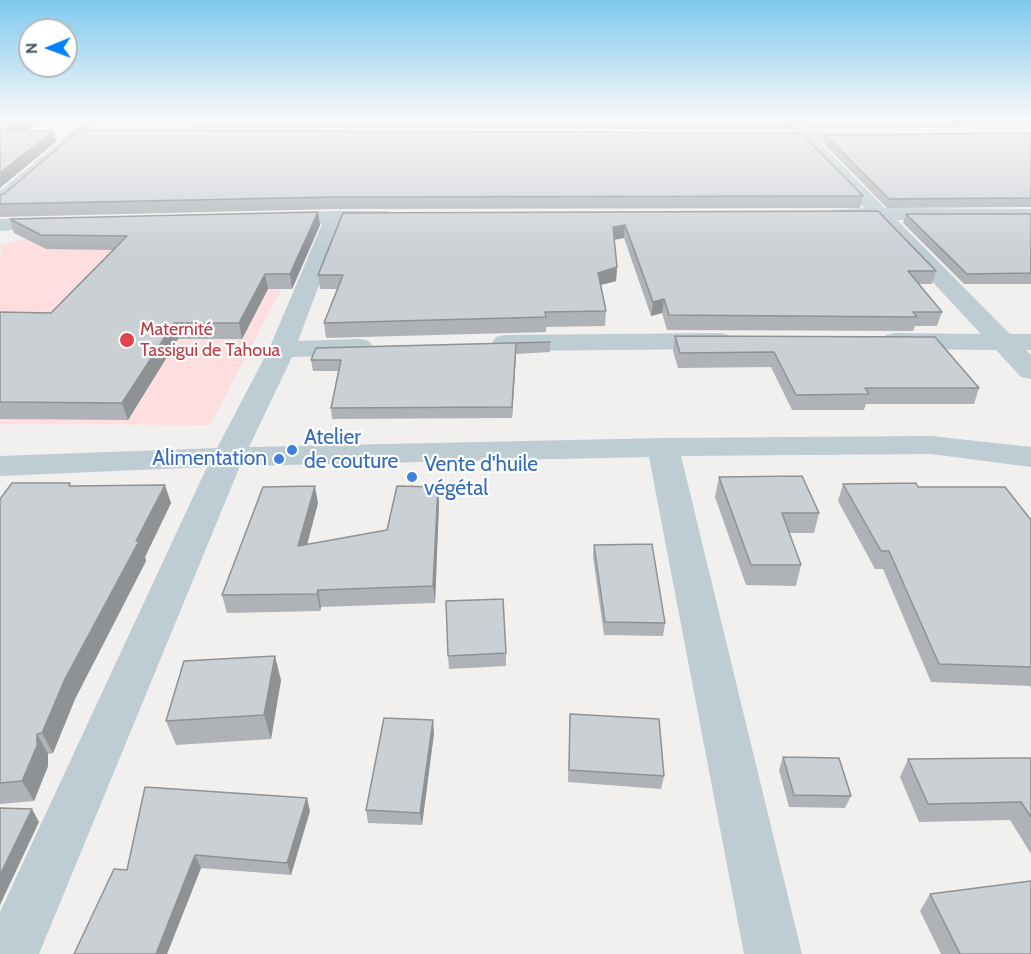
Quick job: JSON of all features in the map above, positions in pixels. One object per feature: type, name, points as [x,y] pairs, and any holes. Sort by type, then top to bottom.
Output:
[{"type":"street","points":[[0,201],[44,164]]},
{"type":"street","points":[[832,164],[1031,370]]},
{"type":"street","points":[[821,214],[1031,215]]},
{"type":"street","points":[[10,954],[228,457],[282,349],[335,217]]},
{"type":"street","points":[[252,219],[406,217]]},
{"type":"street","points":[[0,225],[72,223]]},
{"type":"street","points":[[485,344],[617,340],[746,341]]},
{"type":"street","points":[[874,341],[1031,342]]},
{"type":"street","points":[[282,349],[390,346]]},
{"type":"street","points":[[0,466],[228,457],[663,447],[931,445],[1031,457]]},
{"type":"street","points":[[663,447],[773,954]]},
{"type":"shaded area","name":"Maternité Tassigui de Tahoua","points":[[311,233],[210,425],[0,424],[0,257],[2,255],[0,245],[39,235]]},
{"type":"building","points":[[0,164],[12,164],[0,173]]},
{"type":"building","points":[[40,164],[831,164],[863,196],[333,197],[0,204],[0,195]]},
{"type":"building","points":[[854,164],[1031,164],[1031,198],[889,199]]},
{"type":"building","points":[[878,211],[936,271],[908,271],[942,312],[913,312],[917,317],[669,315],[664,299],[653,302],[625,225],[613,227],[617,267],[598,273],[606,311],[545,312],[546,317],[324,323],[343,275],[318,275],[343,213]]},
{"type":"building","points":[[318,212],[290,274],[265,274],[239,323],[174,323],[122,403],[0,402],[0,312],[51,313],[127,236],[41,235],[10,219]]},
{"type":"building","points":[[906,214],[1031,214],[1031,273],[967,274]]},
{"type":"building","points":[[675,336],[935,337],[979,388],[865,388],[869,394],[796,395],[774,352],[680,353]]},
{"type":"building","points":[[550,342],[516,343],[512,407],[331,408],[341,360],[311,360],[316,348]]},
{"type":"building","points":[[802,476],[819,513],[782,513],[801,565],[751,565],[719,477]]},
{"type":"building","points":[[12,483],[70,483],[69,486],[165,485],[136,541],[139,541],[65,679],[42,733],[37,734],[37,746],[22,781],[0,783],[0,499]]},
{"type":"building","points":[[916,483],[918,487],[1005,487],[1031,520],[1031,667],[939,664],[889,551],[881,551],[843,484]]},
{"type":"building","points":[[315,486],[298,546],[387,530],[397,486],[438,487],[433,586],[318,590],[317,594],[222,595],[263,487]]},
{"type":"building","points":[[652,544],[665,623],[605,622],[594,545]]},
{"type":"building","points":[[503,599],[506,653],[448,656],[446,601]]},
{"type":"building","points":[[275,656],[264,715],[166,721],[184,661]]},
{"type":"building","points":[[570,714],[659,719],[664,776],[569,770]]},
{"type":"building","points":[[384,718],[433,720],[420,813],[366,810]]},
{"type":"building","points":[[783,757],[839,758],[851,796],[794,795]]},
{"type":"building","points":[[1031,758],[1031,817],[1021,802],[928,804],[908,759]]},
{"type":"building","points":[[145,787],[307,798],[287,863],[195,855],[156,954],[74,954],[114,869],[127,870]]},
{"type":"building","points":[[0,808],[32,809],[0,875]]},
{"type":"building","points":[[1031,881],[1031,954],[960,954],[930,894]]},
{"type":"place","name":"Maternité Tassigui de Tahoua","points":[[127,340]]},
{"type":"place","name":"Atelier de couture","points":[[292,450]]},
{"type":"place","name":"Alimentation","points":[[279,459]]},
{"type":"place","name":"Vente d'huile végétal","points":[[412,477]]}]
